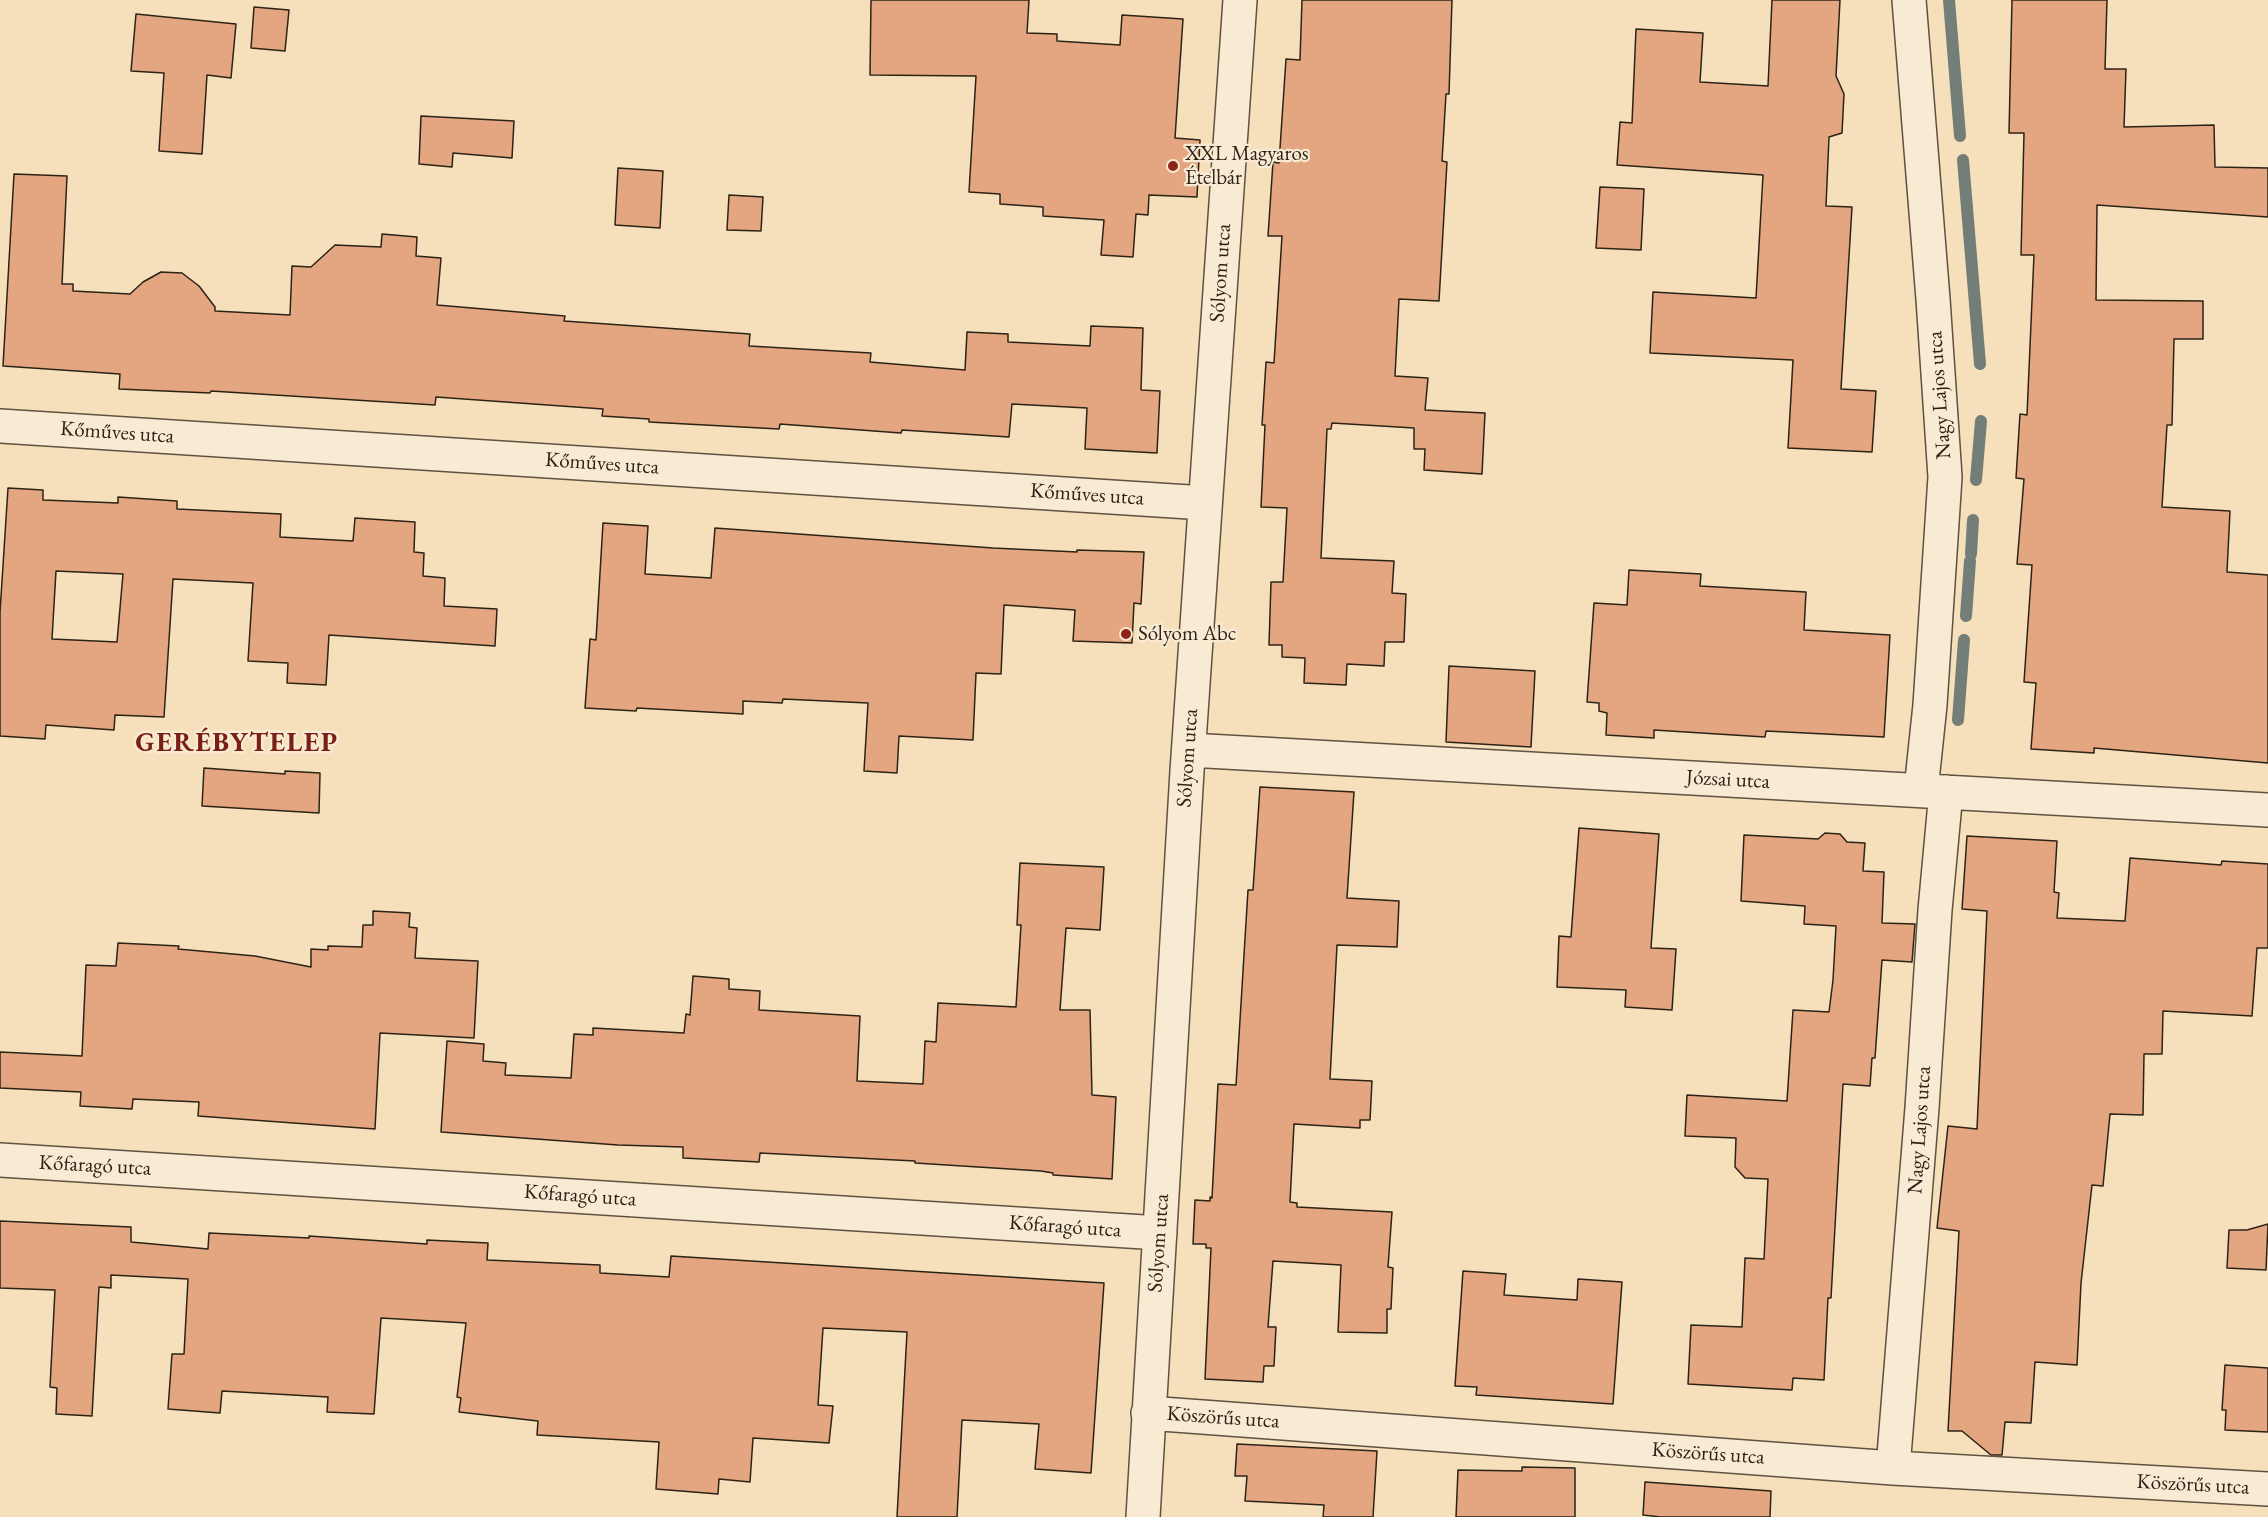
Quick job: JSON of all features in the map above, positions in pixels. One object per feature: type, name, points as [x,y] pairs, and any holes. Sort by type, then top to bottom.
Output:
[{"type":"street","name":"Sólyom utca","points":[[1143,1517],[1189,750],[1240,0]]},
{"type":"street","name":"Nagy Lajos utca","points":[[1893,1468],[1922,1108],[1935,910],[1930,705],[1945,477],[1909,0]]},
{"type":"street","name":"Kőműves utca","points":[[0,426],[1205,503]]},
{"type":"street","name":"Józsai utca","points":[[1189,750],[2268,810]]},
{"type":"street","name":"Kőfaragó utca","points":[[0,1160],[1160,1233]]},
{"type":"street","name":"Köszörűs utca","points":[[1148,1413],[1893,1468],[2268,1489]]},
{"type":"building","points":[[871,0],[1029,0],[1027,33],[1057,34],[1057,41],[1120,45],[1122,15],[1183,19],[1175,138],[1200,140],[1197,197],[1149,195],[1148,215],[1136,214],[1133,257],[1101,255],[1104,220],[1043,216],[1043,207],[1000,204],[1000,194],[969,192],[976,76],[870,75]]},
{"type":"building","points":[[1302,0],[1452,0],[1449,94],[1446,94],[1442,161],[1447,162],[1439,301],[1399,299],[1395,376],[1428,378],[1425,410],[1485,413],[1482,474],[1424,470],[1425,449],[1414,449],[1414,428],[1332,423],[1331,429],[1327,429],[1321,558],[1394,561],[1392,593],[1406,594],[1404,642],[1385,642],[1384,666],[1347,664],[1346,685],[1304,683],[1305,658],[1282,657],[1282,645],[1269,645],[1271,582],[1283,582],[1287,508],[1261,507],[1265,425],[1262,425],[1266,362],[1274,363],[1282,236],[1268,236],[1273,162],[1279,163],[1286,59],[1300,60]]},
{"type":"building","points":[[1772,0],[1840,0],[1836,76],[1844,94],[1842,133],[1829,137],[1826,206],[1852,207],[1841,389],[1876,391],[1872,452],[1788,448],[1793,360],[1650,353],[1653,292],[1756,298],[1763,175],[1617,165],[1620,122],[1632,123],[1636,29],[1703,33],[1700,82],[1768,86]]},
{"type":"building","points":[[2012,0],[2107,0],[2105,69],[2126,69],[2124,127],[2214,125],[2215,167],[2268,168],[2268,217],[2097,205],[2096,300],[2203,301],[2203,339],[2174,339],[2172,425],[2167,425],[2162,507],[2230,511],[2227,572],[2268,575],[2268,763],[2094,748],[2094,753],[2031,749],[2036,683],[2024,682],[2032,565],[2017,564],[2024,479],[2016,478],[2020,414],[2027,415],[2034,255],[2021,255],[2024,133],[2009,133]]},
{"type":"building","points":[[254,7],[289,10],[285,51],[251,48]]},
{"type":"building","points":[[136,14],[236,24],[231,78],[207,75],[202,154],[159,151],[164,73],[131,71]]},
{"type":"building","points":[[421,116],[514,121],[512,158],[453,153],[452,167],[419,164]]},
{"type":"building","points":[[618,168],[663,171],[660,228],[615,225]]},
{"type":"building","points":[[14,174],[67,176],[62,284],[73,284],[73,291],[130,294],[143,282],[161,272],[182,273],[199,286],[215,307],[215,311],[290,315],[292,266],[311,267],[335,245],[381,247],[382,234],[417,237],[416,256],[441,258],[437,305],[565,316],[564,321],[750,334],[749,346],[871,353],[870,362],[965,370],[967,332],[1008,334],[1008,342],[1090,346],[1091,326],[1143,328],[1141,390],[1160,391],[1157,453],[1085,449],[1087,408],[1012,404],[1009,437],[902,430],[901,433],[780,424],[779,429],[649,422],[649,419],[602,416],[603,409],[436,397],[435,405],[211,391],[210,393],[119,389],[120,374],[3,366]]},
{"type":"building","points":[[1600,187],[1644,189],[1641,250],[1596,248]]},
{"type":"building","points":[[729,195],[763,197],[761,231],[727,230]]},
{"type":"building","points":[[8,488],[43,490],[43,500],[118,503],[118,497],[177,501],[177,509],[281,514],[280,537],[353,541],[355,518],[415,522],[414,552],[424,553],[423,576],[445,578],[444,606],[497,609],[495,646],[329,635],[326,685],[287,683],[288,663],[248,661],[253,583],[173,579],[164,717],[115,715],[114,730],[46,725],[45,739],[0,736],[0,612]],"holes":[[[56,571],[123,574],[117,642],[52,639]]]},
{"type":"building","points":[[603,523],[648,526],[645,574],[711,578],[715,528],[993,548],[1144,552],[1141,604],[1134,603],[1132,643],[1073,641],[1075,610],[1004,605],[1001,674],[976,673],[973,740],[899,736],[897,773],[864,771],[868,703],[783,699],[782,703],[743,701],[743,714],[637,708],[636,711],[585,708],[590,639],[596,640]]},
{"type":"building","points":[[1629,570],[1701,574],[1700,586],[1806,592],[1804,630],[1890,635],[1884,737],[1766,731],[1765,737],[1654,730],[1654,738],[1606,735],[1607,713],[1599,711],[1599,703],[1587,702],[1594,603],[1627,605]]},
{"type":"building","points":[[1449,666],[1535,671],[1531,747],[1446,742]]},
{"type":"building","points":[[204,768],[285,774],[285,771],[320,773],[319,813],[202,806]]},
{"type":"building","points":[[1260,787],[1354,792],[1347,898],[1399,901],[1397,947],[1337,945],[1330,1079],[1372,1081],[1370,1120],[1360,1120],[1360,1128],[1294,1124],[1290,1202],[1297,1203],[1297,1207],[1392,1212],[1388,1267],[1393,1268],[1391,1309],[1387,1309],[1387,1333],[1338,1332],[1341,1265],[1273,1261],[1268,1327],[1276,1327],[1274,1366],[1264,1366],[1263,1382],[1205,1379],[1211,1248],[1206,1248],[1206,1244],[1193,1244],[1195,1200],[1210,1201],[1210,1197],[1212,1198],[1218,1084],[1236,1085],[1248,890],[1253,890]]},
{"type":"building","points":[[1579,828],[1659,834],[1651,948],[1676,949],[1672,1010],[1625,1007],[1626,990],[1557,987],[1559,936],[1571,937]]},
{"type":"building","points":[[1825,833],[1840,834],[1847,842],[1865,843],[1863,871],[1884,872],[1882,923],[1915,924],[1912,962],[1882,960],[1875,1058],[1872,1058],[1870,1086],[1843,1084],[1824,1380],[1793,1378],[1792,1390],[1688,1384],[1691,1325],[1742,1327],[1745,1258],[1764,1259],[1768,1179],[1745,1178],[1735,1167],[1736,1138],[1685,1136],[1687,1095],[1787,1101],[1793,1010],[1829,1012],[1833,980],[1836,926],[1804,924],[1805,906],[1741,901],[1744,835],[1818,839]]},
{"type":"building","points":[[1967,836],[2057,841],[2054,892],[2059,893],[2057,918],[2125,921],[2130,858],[2221,865],[2222,861],[2268,864],[2268,948],[2257,948],[2252,1016],[2163,1011],[2162,1054],[2144,1054],[2143,1115],[2110,1114],[2103,1186],[2092,1185],[2081,1283],[2077,1365],[2035,1362],[2031,1423],[2005,1422],[2002,1455],[1991,1455],[1962,1431],[1948,1431],[1959,1231],[1937,1228],[1948,1126],[1977,1129],[1987,911],[1962,909]]},
{"type":"building","points":[[1020,863],[1104,867],[1100,930],[1066,928],[1060,1010],[1090,1010],[1092,1095],[1116,1097],[1112,1179],[1053,1175],[1053,1173],[1041,1171],[915,1163],[915,1161],[760,1153],[759,1162],[683,1158],[683,1147],[618,1145],[441,1132],[447,1041],[484,1044],[483,1061],[506,1063],[505,1075],[571,1078],[574,1034],[593,1035],[593,1028],[684,1033],[686,1014],[690,1015],[693,976],[729,979],[729,989],[760,991],[759,1010],[860,1016],[857,1081],[923,1084],[925,1041],[936,1042],[938,1003],[1016,1007],[1021,925],[1017,925]]},
{"type":"building","points":[[373,911],[410,913],[409,927],[417,928],[415,958],[478,961],[474,1038],[380,1033],[375,1129],[198,1116],[199,1102],[133,1099],[132,1109],[80,1106],[81,1092],[0,1088],[0,1052],[82,1056],[86,965],[116,966],[118,943],[179,946],[178,949],[255,956],[311,967],[311,949],[328,950],[328,946],[362,947],[363,925],[373,925]]},
{"type":"building","points":[[0,1221],[131,1227],[131,1242],[208,1249],[209,1233],[309,1238],[309,1236],[427,1244],[427,1240],[488,1243],[487,1260],[600,1265],[600,1273],[669,1277],[671,1256],[1104,1283],[1091,1473],[1035,1469],[1039,1424],[962,1420],[957,1517],[897,1517],[907,1332],[823,1328],[818,1405],[833,1406],[829,1443],[753,1438],[750,1482],[719,1479],[718,1494],[656,1489],[659,1442],[537,1435],[538,1421],[459,1412],[461,1398],[457,1397],[466,1323],[381,1318],[374,1414],[327,1412],[328,1397],[222,1391],[220,1413],[168,1409],[172,1354],[184,1354],[188,1279],[111,1275],[111,1288],[99,1287],[92,1416],[56,1414],[57,1388],[50,1387],[55,1290],[0,1288]]},
{"type":"building","points":[[2268,1224],[2266,1270],[2227,1268],[2229,1230],[2247,1230]]},
{"type":"building","points":[[1463,1271],[1506,1274],[1504,1295],[1577,1300],[1578,1279],[1622,1282],[1613,1404],[1476,1395],[1477,1387],[1455,1386]]},
{"type":"building","points":[[2225,1365],[2268,1368],[2268,1432],[2225,1430],[2226,1410],[2222,1410]]},
{"type":"building","points":[[1237,1444],[1377,1451],[1373,1517],[1323,1517],[1324,1505],[1245,1501],[1247,1476],[1235,1476]]},
{"type":"building","points":[[1522,1467],[1575,1468],[1575,1517],[1456,1517],[1458,1470],[1522,1471]]},
{"type":"building","points":[[1645,1482],[1771,1491],[1770,1517],[1643,1515]]},
{"type":"waterway","points":[[1949,0],[1960,136]]},
{"type":"waterway","points":[[1963,160],[1980,364]]},
{"type":"waterway","points":[[1976,480],[1981,421]]},
{"type":"waterway","points":[[1971,554],[1973,520]]},
{"type":"waterway","points":[[1966,616],[1970,561]]},
{"type":"waterway","points":[[1958,720],[1964,640]]},
{"type":"place","name":"XXL Magyaros Ételbár","points":[[1173,166]]},
{"type":"place","name":"Sólyom Abc","points":[[1126,634]]},
{"type":"district","name":"GERÉBYTELEP","points":[[237,744]]}]
